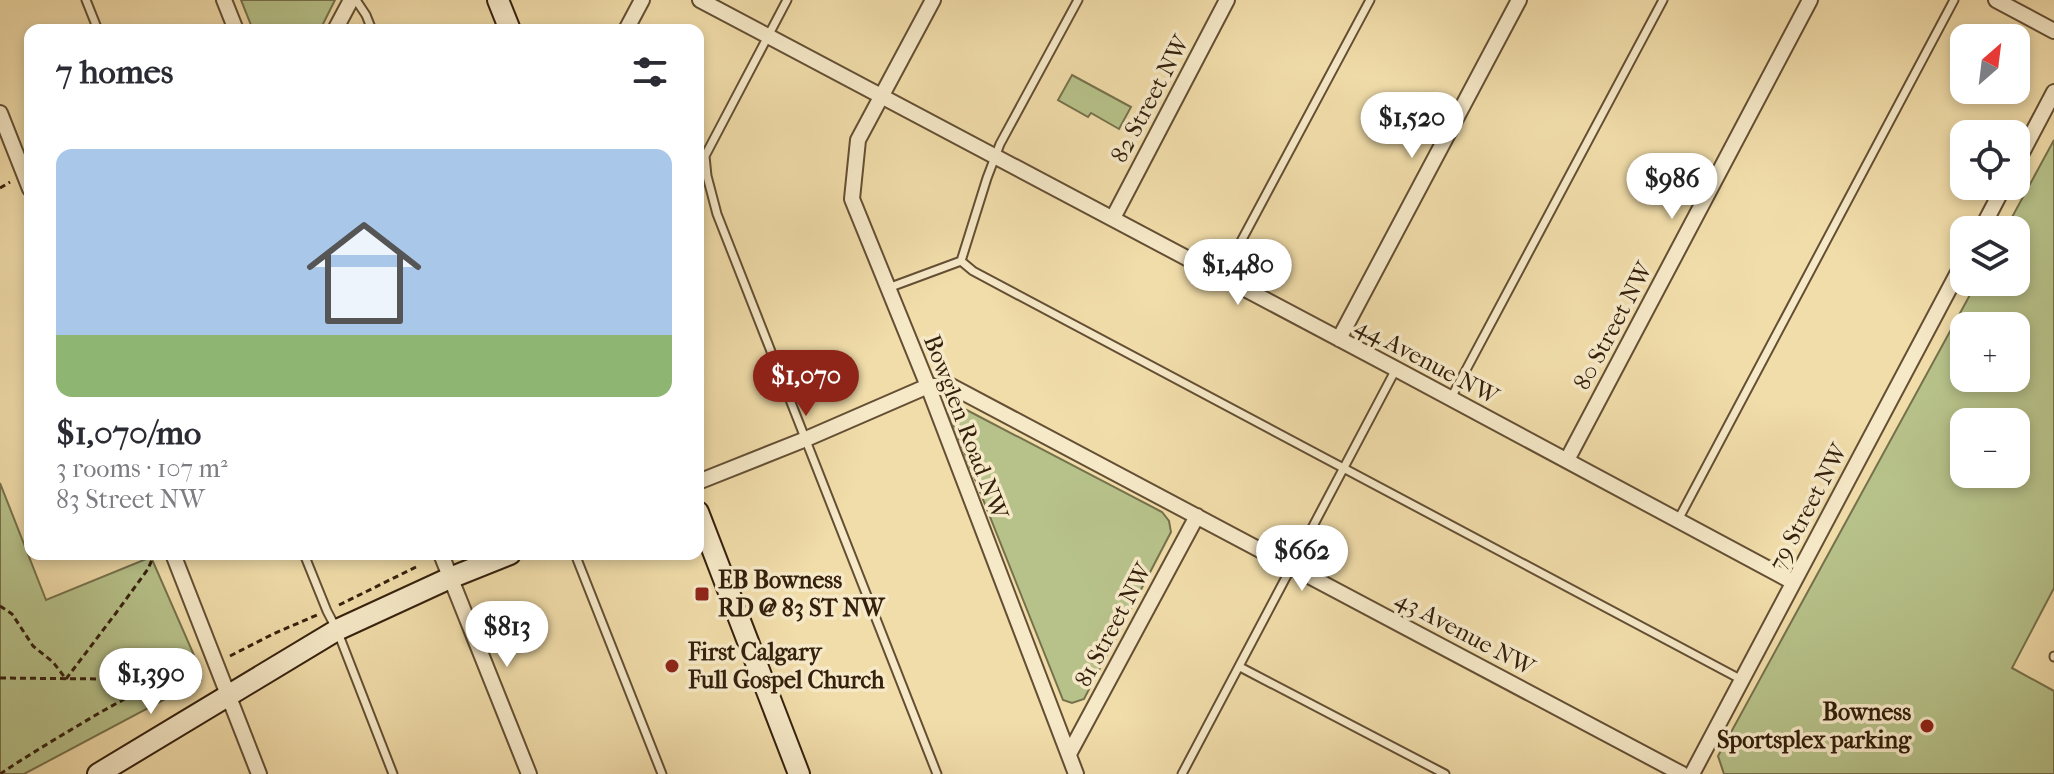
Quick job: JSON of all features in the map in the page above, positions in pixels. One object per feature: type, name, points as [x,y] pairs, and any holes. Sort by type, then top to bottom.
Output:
[{"type":"street","points":[[224,0],[234,24]]},
{"type":"street","points":[[339,24],[354,0]]},
{"type":"street","points":[[498,0],[508,24]]},
{"type":"street","points":[[629,24],[642,0]]},
{"type":"street","name":"44 Avenue NW","points":[[700,0],[1793,582]]},
{"type":"street","name":"Bowglen Road NW","points":[[933,0],[858,140],[852,199],[928,386],[1076,774]]},
{"type":"street","name":"82 Street NW","points":[[1113,218],[1227,0]]},
{"type":"street","points":[[1339,339],[1519,0]]},
{"type":"street","name":"80 Street NW","points":[[1567,460],[1810,0]]},
{"type":"street","points":[[1996,0],[2054,31]]},
{"type":"street","points":[[2030,137],[2054,92]]},
{"type":"street","points":[[0,113],[24,174]]},
{"type":"street","name":"79 Street NW","points":[[1692,774],[1950,287]]},
{"type":"street","points":[[704,480],[928,386]]},
{"type":"street","name":"43 Avenue NW","points":[[928,386],[951,386],[1682,774]]},
{"type":"street","name":"81 Street NW","points":[[1069,754],[1197,516]]},
{"type":"street","points":[[704,528],[799,774]]},
{"type":"street","points":[[175,560],[259,774]]},
{"type":"street","points":[[443,560],[529,774]]},
{"type":"street","points":[[98,774],[337,630],[495,560]]},
{"type":"lane","points":[[86,0],[96,24]]},
{"type":"lane","points":[[354,0],[370,24]]},
{"type":"lane","points":[[787,0],[705,156],[707,176],[717,214],[937,774]]},
{"type":"lane","points":[[961,261],[1000,144],[1078,0]]},
{"type":"lane","points":[[1221,277],[1370,0]]},
{"type":"lane","points":[[1451,398],[1663,0]]},
{"type":"lane","points":[[1678,520],[1954,0]]},
{"type":"lane","points":[[888,288],[961,261]]},
{"type":"lane","points":[[961,261],[973,271],[1742,680]]},
{"type":"lane","points":[[1182,774],[1396,369]]},
{"type":"lane","points":[[306,560],[393,774]]},
{"type":"lane","points":[[577,560],[662,774]]},
{"type":"lane","points":[[1240,667],[1445,774]]},
{"type":"path","points":[[66,679],[152,560]]},
{"type":"path","points":[[0,606],[12,614],[33,646],[53,662],[66,679]]},
{"type":"path","points":[[0,774],[144,688],[171,676],[198,672]]},
{"type":"path","points":[[0,678],[118,680],[133,682],[144,688]]},
{"type":"green space","points":[[241,0],[335,0],[323,24],[251,24]]},
{"type":"green space","points":[[1072,75],[1131,107],[1119,129],[1091,113],[1088,117],[1058,100]]},
{"type":"green space","points":[[2054,140],[2054,588],[2012,668],[2054,691],[2054,774],[1724,774],[1718,756],[1950,331],[1950,392],[2030,392],[2030,312],[1961,312],[1969,296],[2030,296],[2030,216],[2013,216],[2021,200],[2030,200],[2030,184]]},
{"type":"green space","points":[[961,407],[1162,512],[1169,521],[1171,532],[1084,699],[1072,703],[1063,700],[949,414]]},
{"type":"green space","points":[[0,483],[24,544],[24,560],[30,560],[46,600],[144,560],[152,560],[197,662],[201,680],[24,774],[0,774]]},
{"type":"place","name":"EB Bowness RD @ 83 ST NW","points":[[702,594]]},
{"type":"place","name":"First Calgary Full Gospel Church","points":[[672,666]]},
{"type":"place","name":"Bowness Sportsplex parking","points":[[1927,726]]}]
